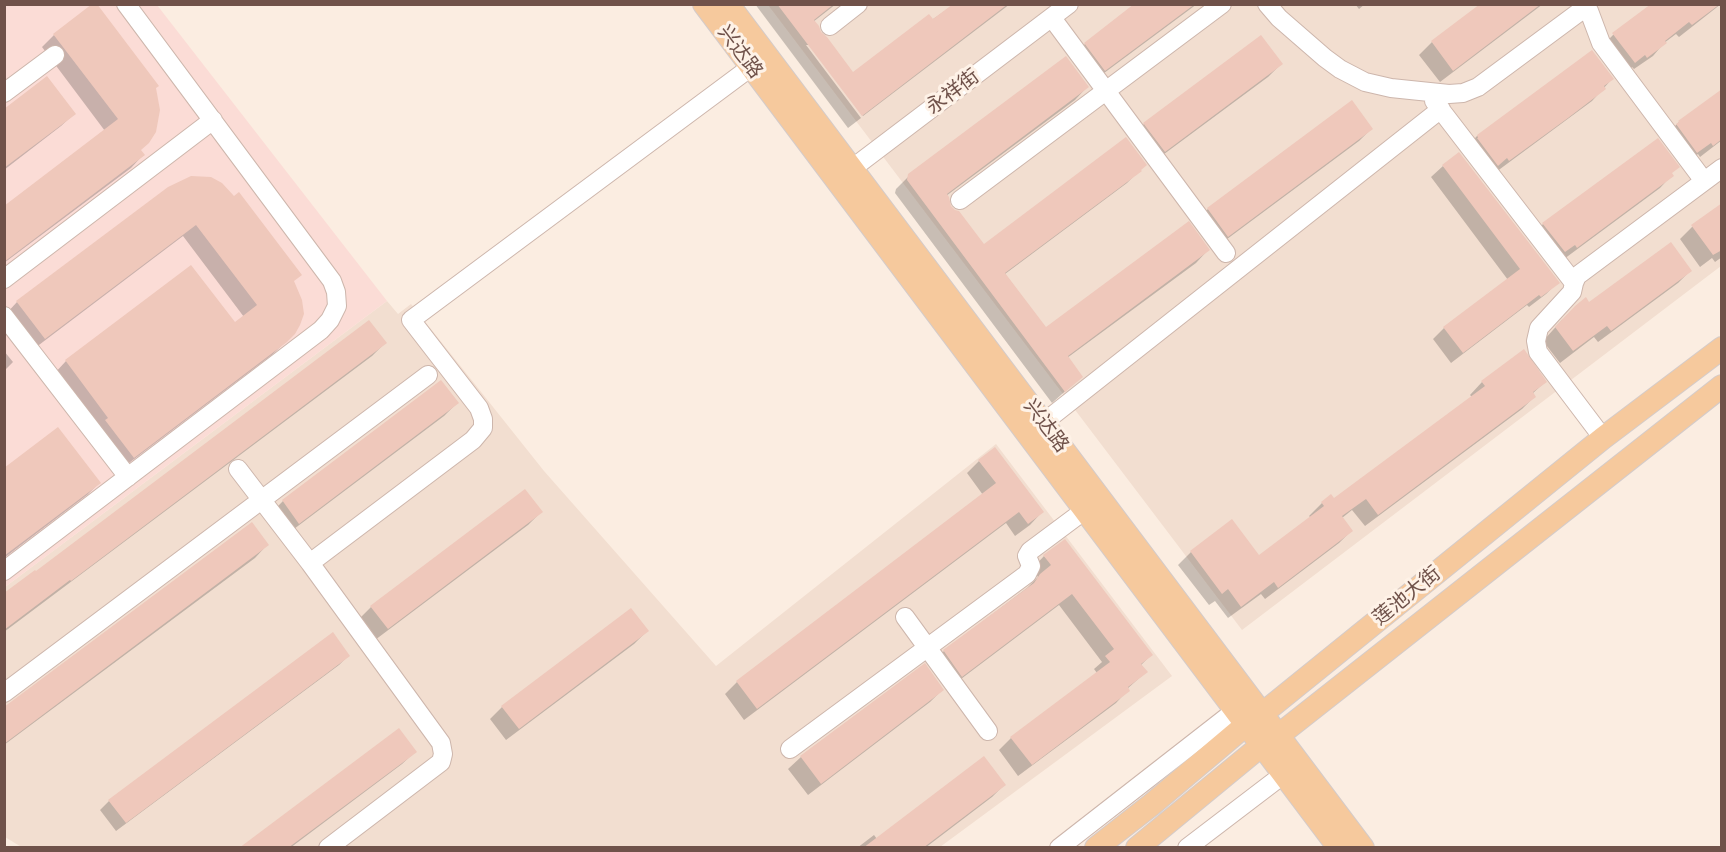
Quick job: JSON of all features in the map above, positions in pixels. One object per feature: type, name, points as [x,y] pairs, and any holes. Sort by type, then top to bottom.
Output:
[{"type":"main road","name":"兴达路","points":[[704,4],[751,67],[844,174],[1043,423],[1248,716]]},
{"type":"main road","name":"兴达路","points":[[728,4],[844,174],[1085,510],[1248,716],[1363,848]]},
{"type":"main road","name":"莲池大街","points":[[1096,848],[1151,805],[1248,716],[1603,438],[1722,348]]},
{"type":"main road","name":"莲池大街","points":[[1137,848],[1722,386]]},
{"type":"main road","name":"兴达路","points":[[1271,740],[1284,774],[1340,848]]},
{"type":"street","points":[[4,572],[321,330],[330,320],[337,306],[332,281],[126,4]]},
{"type":"street","points":[[830,26],[858,4]]},
{"type":"street","points":[[960,201],[1222,4]]},
{"type":"street","points":[[1267,4],[1306,42],[1340,69],[1365,82],[1391,88],[1449,94],[1463,93],[1478,87],[1585,6],[1601,43],[1704,181]]},
{"type":"street","points":[[1062,9],[1106,91],[1226,252]]},
{"type":"street","name":"永祥街","points":[[844,174],[1062,9]]},
{"type":"street","points":[[4,93],[55,55]]},
{"type":"street","points":[[310,563],[473,440],[483,428],[479,408],[411,320],[751,67]]},
{"type":"street","points":[[1428,92],[1574,283]]},
{"type":"street","points":[[1043,423],[1441,109]]},
{"type":"street","points":[[4,279],[213,120]]},
{"type":"street","points":[[1603,438],[1538,352],[1536,341],[1539,328],[1572,292],[1577,276],[1722,168]]},
{"type":"street","points":[[4,316],[128,477]]},
{"type":"street","points":[[4,693],[428,375]]},
{"type":"street","points":[[238,469],[310,563],[441,743],[443,754],[441,762],[328,848]]},
{"type":"street","points":[[790,749],[1027,574],[1031,566],[1027,556],[1030,552],[1085,510]]},
{"type":"street","points":[[904,617],[988,731]]},
{"type":"street","points":[[1059,848],[1248,716]]},
{"type":"street","points":[[1186,848],[1284,774]]},
{"type":"shaded area","points":[[5,5],[157,5],[387,301],[5,587]]},
{"type":"shaded area","points":[[768,5],[1721,5],[1721,266],[1242,630]]},
{"type":"shaded area","points":[[387,301],[398,314],[411,304],[544,471],[716,666],[996,444],[1172,676],[940,847],[23,848],[5,837],[5,587]]},
{"type":"building","points":[[92,4],[97,4],[159,86],[156,88],[160,110],[156,132],[141,150],[145,155],[4,262],[4,206],[118,119],[53,34]]},
{"type":"building","points":[[777,4],[834,4],[814,20],[853,72],[929,14],[933,19],[953,4],[1008,4],[862,116]]},
{"type":"building","points":[[1134,4],[1195,4],[1105,71],[1084,43]]},
{"type":"building","points":[[1480,4],[1541,4],[1453,71],[1431,41]]},
{"type":"building","points":[[1651,4],[1720,4],[1692,25],[1689,22],[1665,41],[1667,43],[1647,58],[1645,55],[1635,63],[1612,33]]},
{"type":"building","points":[[1261,35],[1283,64],[1165,152],[1143,123]]},
{"type":"building","points":[[1592,50],[1614,79],[1604,86],[1606,89],[1509,161],[1507,158],[1498,166],[1477,135]]},
{"type":"building","points":[[1066,56],[1089,87],[947,194],[951,206],[959,211],[984,244],[1126,137],[1147,165],[1142,171],[1005,273],[1046,327],[1189,221],[1210,250],[1068,356],[1083,377],[1065,392],[907,180],[908,174]]},
{"type":"building","points":[[47,76],[76,114],[4,168],[4,109]]},
{"type":"building","points":[[1722,89],[1722,139],[1713,146],[1711,143],[1697,153],[1676,124]]},
{"type":"building","points":[[1352,100],[1373,129],[1228,237],[1207,208]]},
{"type":"building","points":[[1658,138],[1680,167],[1672,173],[1674,176],[1577,248],[1575,245],[1565,252],[1542,223]]},
{"type":"building","points":[[1459,152],[1560,283],[1541,297],[1539,295],[1463,353],[1443,327],[1520,269],[1442,165]]},
{"type":"building","points":[[191,176],[211,177],[222,183],[234,196],[239,192],[302,275],[294,281],[302,300],[304,314],[295,334],[287,342],[134,458],[105,420],[108,418],[65,360],[191,265],[235,322],[257,305],[196,225],[45,339],[16,301],[168,187]]},
{"type":"building","points":[[1722,203],[1722,250],[1713,255],[1691,225]]},
{"type":"building","points":[[1671,242],[1692,271],[1611,331],[1607,326],[1573,351],[1555,327],[1586,297],[1589,302]]},
{"type":"building","points":[[369,320],[387,343],[4,630],[4,593]]},
{"type":"building","points":[[1524,349],[1547,382],[1533,392],[1536,397],[1378,515],[1366,499],[1342,516],[1353,531],[1278,588],[1274,582],[1241,607],[1228,589],[1222,594],[1190,551],[1232,519],[1259,555],[1324,506],[1321,502],[1331,494],[1334,498],[1485,386],[1481,381]]},
{"type":"building","points":[[441,380],[459,403],[299,524],[282,500]]},
{"type":"building","points":[[58,427],[101,483],[4,556],[4,468]]},
{"type":"building","points":[[995,447],[1044,512],[1028,524],[1019,512],[757,709],[736,681],[996,483],[978,460]]},
{"type":"building","points":[[525,489],[543,512],[388,629],[370,606]]},
{"type":"building","points":[[252,522],[269,545],[4,744],[4,707]]},
{"type":"building","points":[[1065,539],[1153,655],[1141,664],[1148,672],[1128,687],[1130,691],[1032,765],[1010,737],[1110,662],[1105,656],[1114,649],[1072,594],[962,677],[943,650],[1034,583],[1040,574],[1051,565],[1043,555]]},
{"type":"building","points":[[631,608],[649,631],[519,729],[501,706]]},
{"type":"building","points":[[333,632],[350,656],[126,823],[108,800]]},
{"type":"building","points":[[925,663],[944,690],[821,784],[800,756]]},
{"type":"building","points":[[399,728],[417,752],[288,848],[239,848]]},
{"type":"building","points":[[984,756],[1006,785],[923,848],[863,848]]}]
